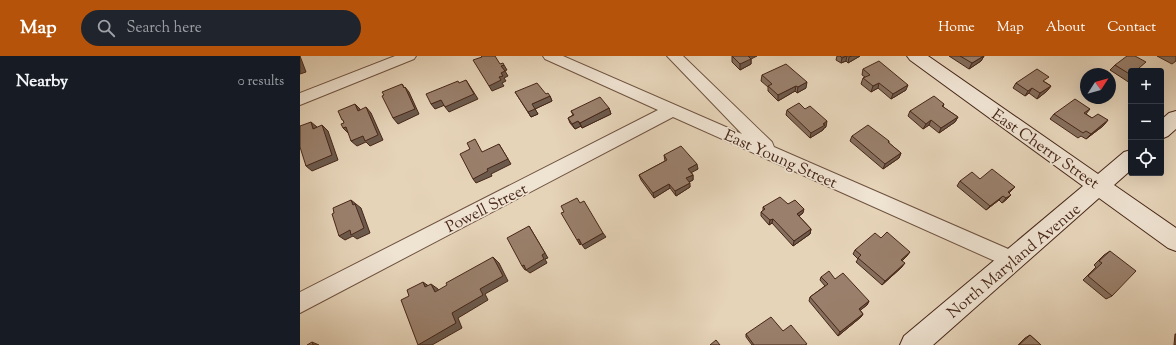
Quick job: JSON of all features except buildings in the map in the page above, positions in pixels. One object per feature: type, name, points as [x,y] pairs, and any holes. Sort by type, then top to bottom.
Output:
[{"type":"street","points":[[300,99],[409,56]]},
{"type":"street","name":"East Young Street","points":[[550,56],[1013,260]]},
{"type":"street","points":[[674,56],[774,155]]},
{"type":"street","name":"East Cherry Street","points":[[916,56],[1176,241]]},
{"type":"street","name":"Powell Street","points":[[300,303],[672,110]]},
{"type":"street","points":[[1164,128],[1176,118]]},
{"type":"street","name":"North Maryland Avenue","points":[[913,345],[1128,161]]}]
